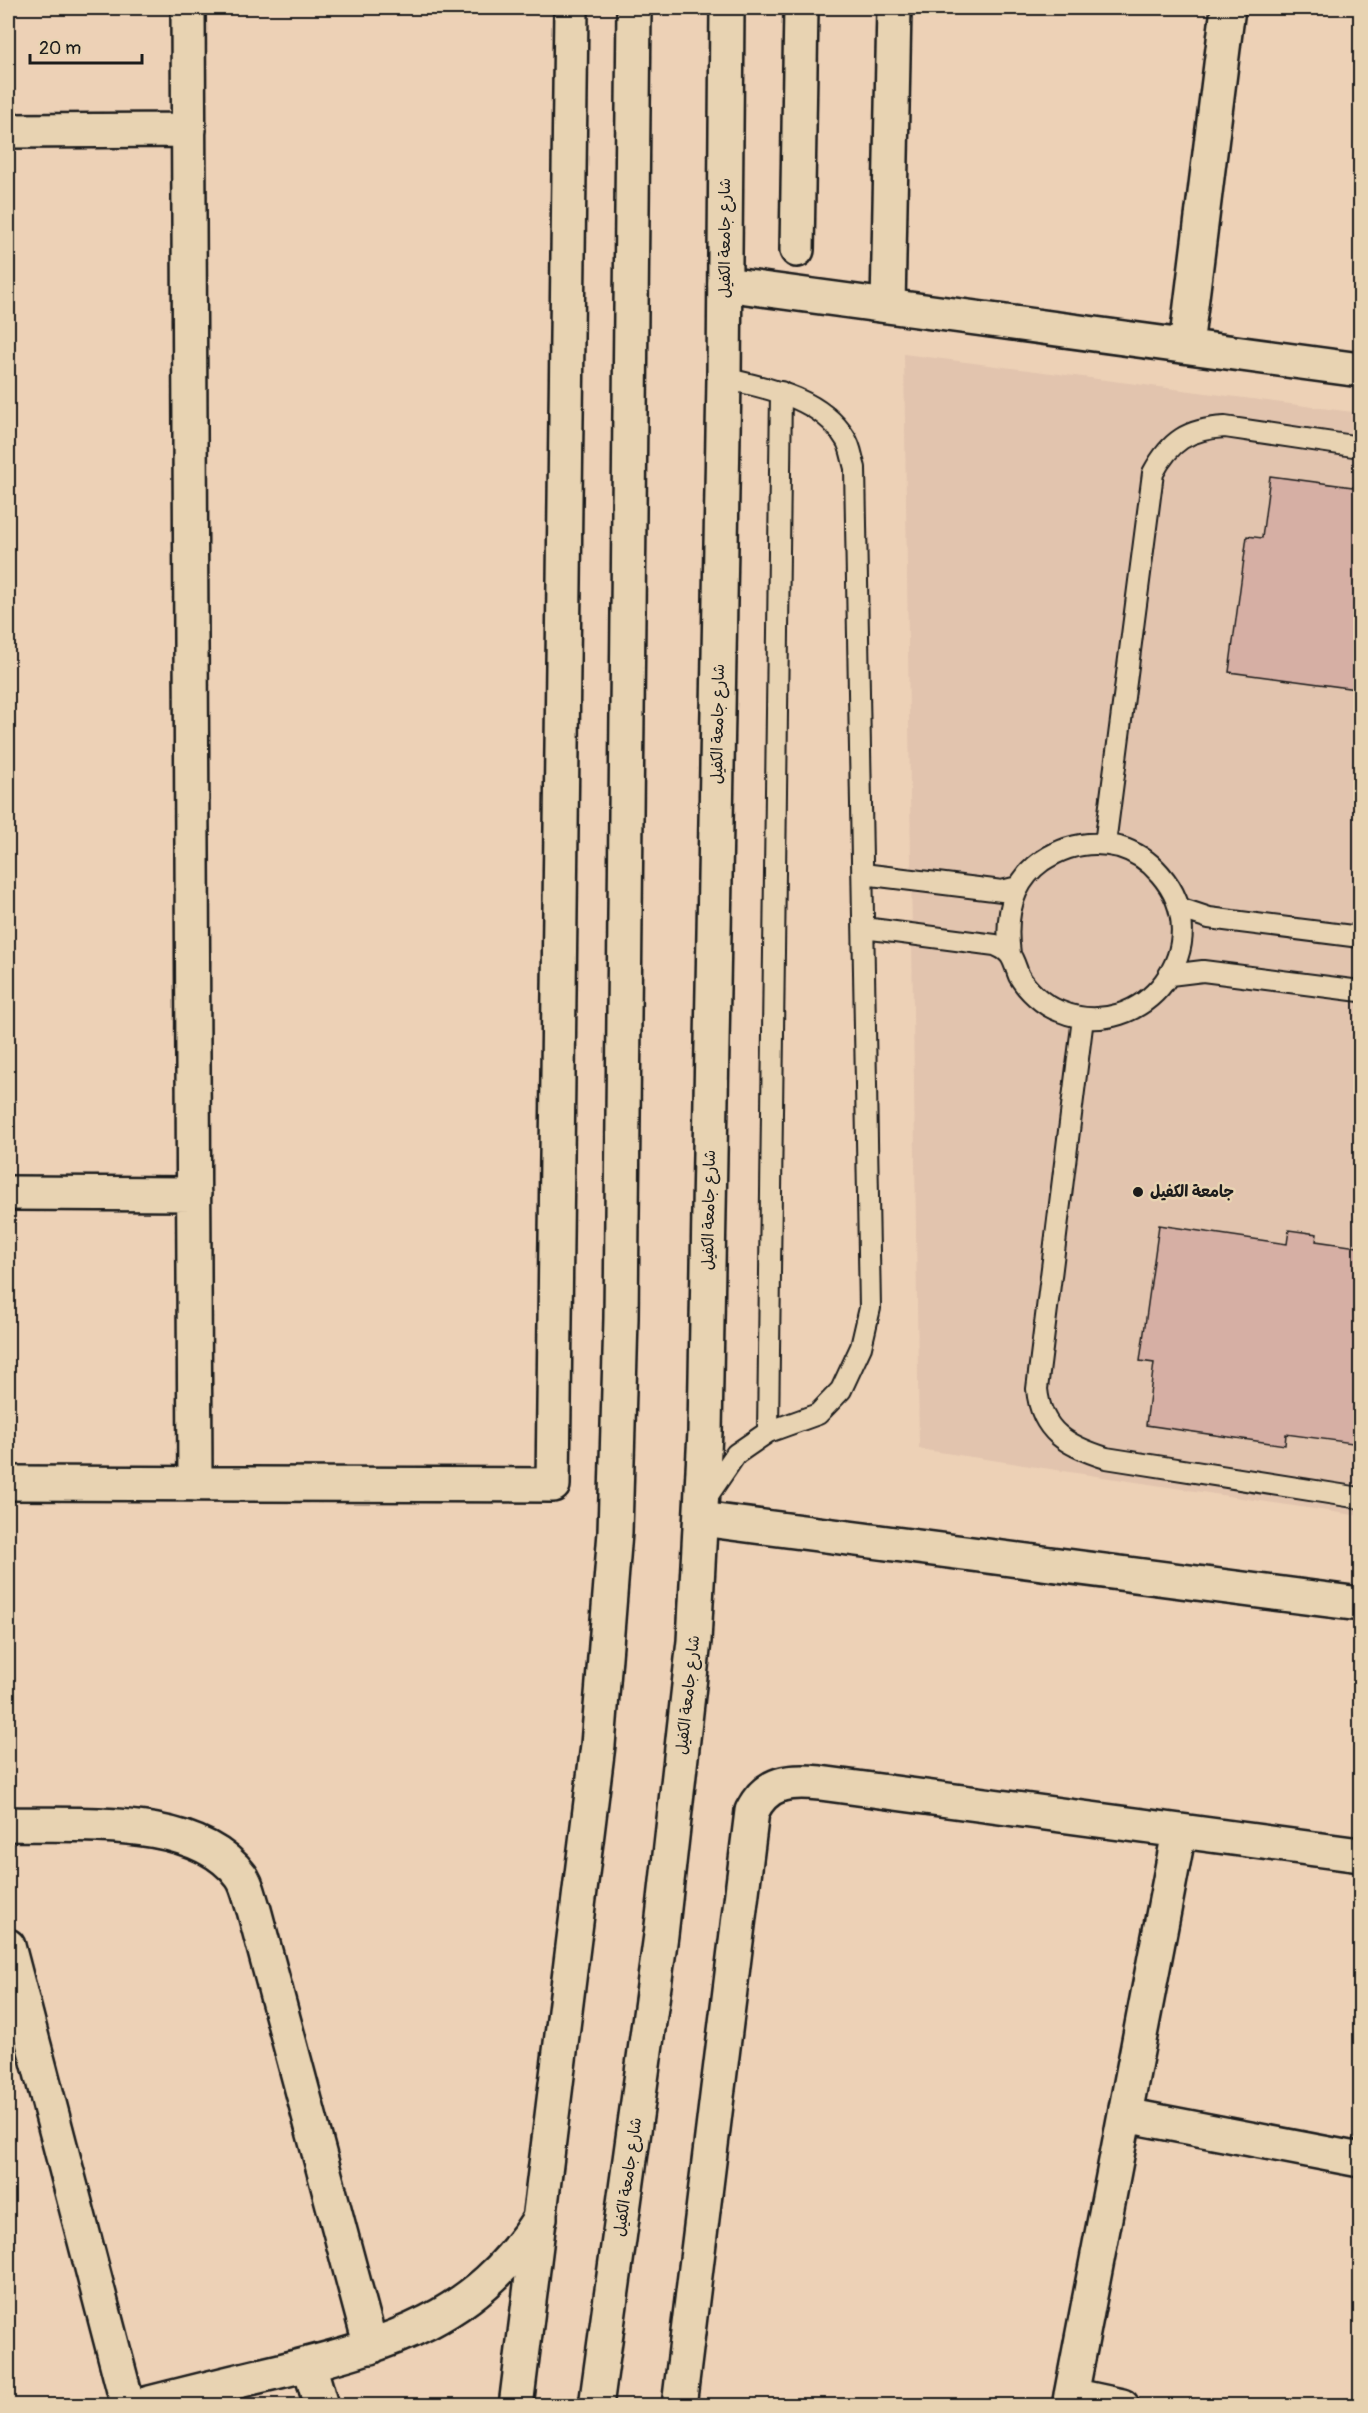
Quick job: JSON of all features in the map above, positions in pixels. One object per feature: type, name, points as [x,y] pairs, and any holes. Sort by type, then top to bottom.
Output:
[{"type":"street","points":[[188,8],[195,1484]]},
{"type":"street","points":[[8,1483],[553,1485],[571,8]]},
{"type":"street","points":[[516,2406],[598,1745],[615,1532],[621,1271],[634,8]]},
{"type":"street","name":"شارع جامعة الكفيل","points":[[596,2406],[662,1935],[694,1641],[702,1511],[724,378],[727,8]]},
{"type":"street","points":[[797,250],[801,8]]},
{"type":"street","points":[[888,306],[894,8]]},
{"type":"street","points":[[1186,346],[1228,8]]},
{"type":"street","points":[[8,131],[189,130]]},
{"type":"street","points":[[725,284],[1360,370]]},
{"type":"street","points":[[8,1193],[194,1194]]},
{"type":"street","points":[[702,1511],[1360,1604]]},
{"type":"street","points":[[679,2406],[752,1811],[758,1798],[774,1786],[797,1780],[1360,1856]]},
{"type":"street","points":[[8,1824],[144,1827],[190,1839],[221,1853],[243,1877],[254,1910],[371,2347]]},
{"type":"street","points":[[1122,2406],[1070,2400],[1179,1832]]},
{"type":"street","points":[[8,1946],[128,2406]]},
{"type":"street","points":[[1125,2115],[1360,2160]]},
{"type":"street","points":[[138,2406],[309,2364],[371,2347],[410,2333],[446,2313],[480,2290],[524,2244],[540,2218]]},
{"type":"street","points":[[309,2364],[321,2406]]},
{"type":"lane","points":[[702,1511],[736,1454],[768,1432],[818,1414],[841,1390],[861,1347],[870,1308],[855,468],[846,438],[821,412],[781,392],[724,378]]},
{"type":"lane","points":[[768,1432],[781,392]]},
{"type":"lane","points":[[1105,843],[1153,473],[1161,457],[1174,443],[1190,433],[1216,428],[1360,447]]},
{"type":"lane","points":[[1105,843],[1130,850],[1152,864],[1168,884],[1179,908],[1181,942],[1179,954],[1170,975],[1154,996],[1133,1010],[1108,1018],[1083,1018],[1058,1011],[1036,998],[1020,977],[1010,954],[1006,931],[1010,908],[1018,887],[1034,867],[1055,852],[1080,844],[1105,843]]},
{"type":"lane","points":[[863,874],[1002,891],[1018,887]]},
{"type":"lane","points":[[1179,908],[1209,918],[1360,937]]},
{"type":"lane","points":[[864,928],[995,945],[1010,954]]},
{"type":"lane","points":[[1170,975],[1203,971],[1360,991]]},
{"type":"lane","points":[[1083,1018],[1037,1389],[1039,1407],[1046,1424],[1064,1440],[1081,1450],[1106,1458],[1360,1498]]},
{"type":"shaded area","name":"جامعة الكفيل","points":[[904,354],[1360,413],[1360,1516],[919,1449]]},
{"type":"building","points":[[1270,476],[1360,488],[1360,703],[1354,703],[1356,689],[1229,672],[1247,536],[1262,538]]},
{"type":"building","points":[[1159,1225],[1287,1244],[1289,1230],[1317,1234],[1316,1241],[1357,1247],[1358,1240],[1360,1241],[1360,1444],[1286,1434],[1285,1445],[1146,1425],[1154,1363],[1140,1361]]},
{"type":"place","name":"جامعة الكفيل","points":[[1138,1192]]}]
